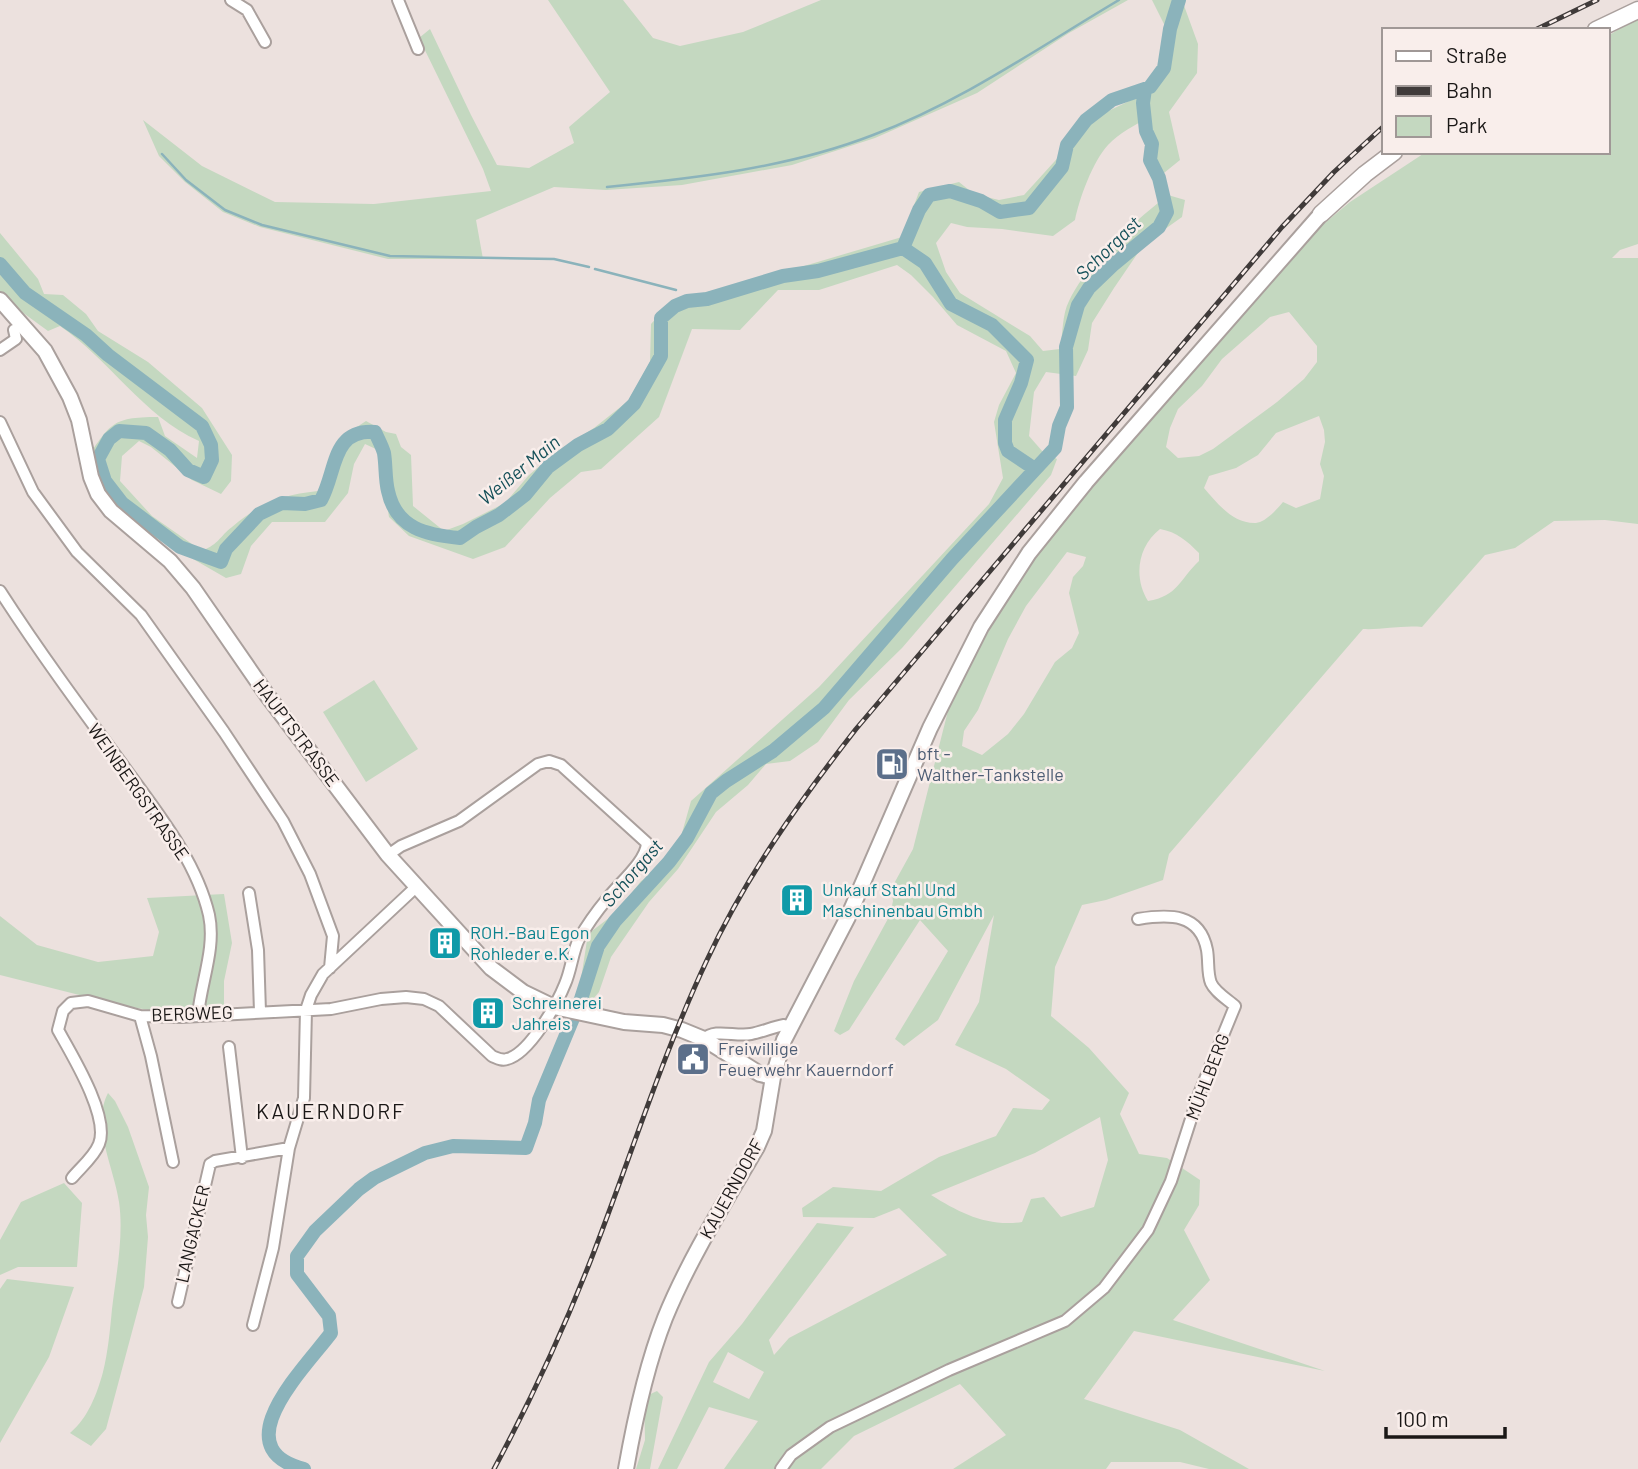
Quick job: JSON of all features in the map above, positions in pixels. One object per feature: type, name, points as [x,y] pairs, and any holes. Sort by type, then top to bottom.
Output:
[{"type":"highway","points":[[1600,28],[1638,10]]},
{"type":"highway","points":[[1321,214],[1391,154]]},
{"type":"main road","name":"KAUERNDORF","points":[[626,1469],[644,1378],[665,1318],[757,1147],[768,1114],[772,1077],[790,1028],[848,918],[930,728],[981,627],[1029,553],[1086,482],[1321,214]]},
{"type":"main road","name":"HAUPTSTRASSE","points":[[0,300],[45,351],[70,397],[79,420],[91,477],[98,494],[122,521],[170,561],[193,588],[267,695],[388,855],[491,968],[523,992],[559,1008],[598,1017],[677,1028],[704,1040],[760,1074],[772,1077]]},
{"type":"street","points":[[231,0],[247,10],[265,42]]},
{"type":"street","points":[[398,0],[418,49]]},
{"type":"street","points":[[0,350],[16,339],[14,330]]},
{"type":"street","points":[[0,422],[33,492],[77,552],[141,615],[283,821],[310,874],[333,936],[330,968]]},
{"type":"street","name":"WEINBERGSTRASSE","points":[[0,591],[69,694],[174,838],[199,883],[209,917],[210,945],[198,1015]]},
{"type":"street","points":[[388,855],[401,846],[458,821],[538,764],[550,761],[561,765],[647,843],[634,868],[608,897],[578,941],[559,1008]]},
{"type":"street","points":[[253,1325],[273,1248],[289,1148],[304,1098],[306,1010],[311,995],[323,975],[416,887]]},
{"type":"street","points":[[249,893],[258,950],[260,1012]]},
{"type":"street","name":"MÜHLBERG","points":[[781,1469],[791,1455],[830,1427],[949,1370],[1065,1321],[1104,1288],[1148,1230],[1171,1181],[1199,1094],[1235,1006],[1210,982],[1204,940],[1194,925],[1187,920],[1169,916],[1138,919]]},
{"type":"street","points":[[333,936],[341,940],[358,941]]},
{"type":"street","name":"BERGWEG","points":[[72,1178],[99,1145],[102,1131],[95,1103],[58,1030],[58,1021],[71,1003],[88,1001],[139,1016],[331,1009],[394,998],[424,999],[439,1006],[500,1060],[509,1059],[519,1053],[559,1008]]},
{"type":"street","points":[[139,1016],[173,1162]]},
{"type":"street","name":"HAUPTSTRASSE","points":[[704,1040],[709,1034],[716,1032],[736,1036],[779,1026],[790,1028]]},
{"type":"street","points":[[229,1047],[242,1158]]},
{"type":"street","name":"LANGACKER","points":[[177,1302],[210,1164],[289,1148]]},
{"type":"green space","points":[[548,0],[623,0],[653,38],[680,46],[743,32],[821,0],[1128,0],[1069,33],[977,93],[875,138],[792,165],[682,185],[606,190],[554,187],[476,220],[483,259],[388,259],[260,227],[223,212],[185,182],[159,156],[143,120],[202,166],[275,202],[374,204],[491,191],[483,169],[419,38],[430,29],[497,165],[529,168],[574,143],[569,127],[610,92]]},
{"type":"green space","points":[[1152,0],[1182,0],[1198,44],[1197,73],[1169,112],[1180,160],[1159,177],[1150,117],[1122,133],[1102,152],[1087,181],[1075,220],[1053,236],[951,223],[936,243],[946,272],[960,293],[1030,336],[1043,351],[1060,349],[1067,306],[1087,272],[1127,230],[1168,195],[1185,200],[1182,217],[1144,244],[1092,323],[1088,350],[1076,376],[1046,372],[1034,392],[1029,436],[1043,452],[1057,459],[1051,475],[902,648],[849,700],[818,742],[790,761],[766,764],[748,785],[716,812],[678,869],[649,902],[611,957],[599,992],[582,1012],[570,1009],[578,998],[588,934],[618,911],[641,881],[655,872],[680,840],[691,801],[819,687],[989,504],[1003,478],[994,422],[999,405],[1016,373],[1006,351],[957,325],[911,275],[897,265],[819,290],[778,290],[740,330],[692,329],[659,417],[601,469],[581,472],[550,498],[505,547],[473,559],[409,536],[389,517],[378,450],[365,444],[354,464],[348,493],[325,522],[272,522],[251,546],[241,574],[226,578],[129,522],[100,490],[84,462],[106,432],[120,421],[130,419],[158,417],[165,436],[197,458],[199,441],[179,430],[143,402],[78,339],[60,326],[48,331],[0,296],[0,233],[38,279],[44,294],[63,295],[86,314],[98,331],[148,362],[202,408],[232,455],[231,481],[221,494],[192,480],[151,447],[139,441],[122,456],[120,481],[152,516],[202,551],[262,506],[293,495],[318,491],[340,438],[366,421],[386,432],[396,434],[401,447],[411,455],[413,506],[444,531],[505,503],[529,475],[555,453],[594,428],[628,401],[650,362],[651,324],[673,300],[750,282],[902,237],[919,192],[959,182],[974,194],[999,200],[1024,195],[1094,118],[1154,89],[1171,68],[1168,32]]},
{"type":"green space","points":[[1638,17],[1638,244],[1620,250],[1612,258],[1638,258],[1638,524],[1605,520],[1554,521],[1515,548],[1485,555],[1422,627],[1363,629],[1169,854],[1163,880],[1106,900],[1082,905],[1055,967],[1051,1016],[1089,1048],[1129,1093],[1120,1114],[1139,1154],[1167,1158],[1200,1180],[1199,1205],[1184,1230],[1210,1280],[1173,1320],[1325,1371],[1134,1331],[1084,1399],[1180,1430],[1249,1469],[1209,1469],[1180,1462],[1111,1462],[1106,1469],[953,1469],[1006,1435],[960,1384],[854,1436],[821,1469],[724,1469],[758,1421],[709,1407],[677,1469],[658,1469],[709,1362],[742,1324],[817,1223],[854,1227],[769,1340],[774,1355],[789,1338],[947,1255],[899,1208],[874,1218],[803,1217],[802,1208],[833,1187],[881,1191],[939,1157],[996,1136],[1013,1108],[1042,1110],[1050,1100],[1006,1069],[955,1045],[979,1002],[994,915],[938,1020],[904,1046],[895,1039],[948,951],[920,920],[849,1030],[840,1035],[834,1031],[854,981],[890,915],[893,901],[891,889],[913,849],[951,699],[1017,580],[1079,502],[1206,353],[1314,232],[1350,202],[1423,154],[1610,154],[1610,35]],"holes":[[[1289,312],[1317,346],[1317,362],[1304,379],[1277,402],[1213,449],[1199,456],[1178,458],[1166,447],[1178,409],[1202,386],[1222,359],[1270,317]],[[1319,416],[1325,442],[1320,464],[1324,476],[1320,499],[1296,508],[1283,502],[1260,522],[1240,520],[1220,506],[1204,488],[1209,476],[1236,468],[1258,455],[1276,433]],[[1160,529],[1172,532],[1199,553],[1199,561],[1172,591],[1148,601],[1143,592],[1139,572],[1143,553]],[[1067,552],[1086,557],[1083,566],[1073,577],[1069,593],[1079,633],[1072,648],[1055,662],[1024,714],[1008,734],[982,755],[962,746],[964,731],[978,710],[1008,639],[1026,606]],[[1100,1117],[1108,1160],[1094,1207],[1061,1217],[1044,1197],[1031,1199],[1022,1222],[1009,1223],[974,1217],[931,1195],[1035,1153]],[[728,1352],[764,1372],[749,1399],[713,1382]]]},
{"type":"green space","points":[[374,680],[418,749],[366,782],[323,712]]},
{"type":"green space","points":[[224,894],[232,943],[224,981],[224,1005],[161,1012],[119,1005],[0,975],[0,916],[37,945],[98,962],[153,956],[159,932],[147,898]]},
{"type":"green space","points":[[108,1093],[128,1127],[149,1187],[146,1215],[148,1237],[144,1287],[106,1429],[91,1446],[70,1433],[91,1405],[103,1372],[119,1256],[119,1202],[105,1147],[102,1119]]},
{"type":"green space","points":[[64,1183],[82,1203],[77,1267],[18,1267],[0,1275],[0,1240],[21,1202]]},
{"type":"green space","points":[[7,1279],[74,1287],[49,1357],[0,1443],[0,1289]]},
{"type":"green space","points":[[657,1391],[663,1397],[650,1469],[636,1469],[645,1440],[644,1397]]},
{"type":"waterway","points":[[607,187],[775,164],[873,135],[906,122],[968,90],[1119,0]]},
{"type":"waterway","name":"Weißer Main","points":[[0,264],[25,293],[86,335],[108,355],[202,426],[211,445],[212,460],[204,477],[188,470],[170,450],[146,433],[119,431],[109,439],[98,459],[105,481],[122,503],[180,547],[221,562],[226,549],[259,514],[282,503],[305,504],[321,500],[343,445],[350,437],[375,432],[384,453],[388,491],[398,514],[406,522],[425,532],[460,538],[499,515],[525,495],[548,467],[578,445],[608,429],[634,404],[661,356],[661,318],[675,306],[783,276],[818,271],[903,248],[919,210],[929,195],[950,191],[981,201],[1000,212],[1029,208],[1062,167],[1067,145],[1086,120],[1112,100],[1150,87],[1164,68],[1170,29],[1179,0]]},
{"type":"waterway","name":"Schorgast","points":[[304,1469],[281,1459],[270,1444],[270,1426],[277,1406],[289,1386],[331,1333],[329,1316],[297,1274],[297,1256],[315,1231],[359,1189],[374,1178],[425,1153],[453,1146],[526,1148],[535,1123],[539,1100],[581,999],[598,946],[615,921],[669,862],[687,838],[711,793],[773,751],[824,708],[952,559],[1055,448],[1059,426],[1067,407],[1066,347],[1078,305],[1089,288],[1159,227],[1167,212],[1159,178],[1150,160],[1152,144],[1146,131],[1143,103],[1145,89]]},
{"type":"waterway","points":[[162,154],[186,180],[225,210],[262,225],[390,256],[554,259],[589,267]]},
{"type":"waterway","name":"Schorgast","points":[[903,248],[925,263],[951,304],[992,325],[1027,360],[1021,383],[1005,420],[1005,443],[1008,451],[1035,469]]},
{"type":"waterway","points":[[595,269],[676,290]]},
{"type":"railway","points":[[1539,28],[1597,0]]},
{"type":"railway","points":[[494,1469],[545,1367],[579,1289],[690,997],[722,929],[775,840],[856,729],[1282,227],[1334,172],[1382,128]]},
{"type":"place","name":"bft - Walther-Tankstelle","points":[[892,764]]},
{"type":"place","name":"Unkauf Stahl Und Maschinenbau Gmbh","points":[[797,900]]},
{"type":"place","name":"ROH.-Bau Egon Rohleder e.K.","points":[[445,943]]},
{"type":"place","name":"Schreinerei Jahreis","points":[[488,1013]]},
{"type":"place","name":"Freiwillige Feuerwehr Kauerndorf","points":[[693,1059]]},
{"type":"district","name":"KAUERNDORF","points":[[331,1112]]}]
